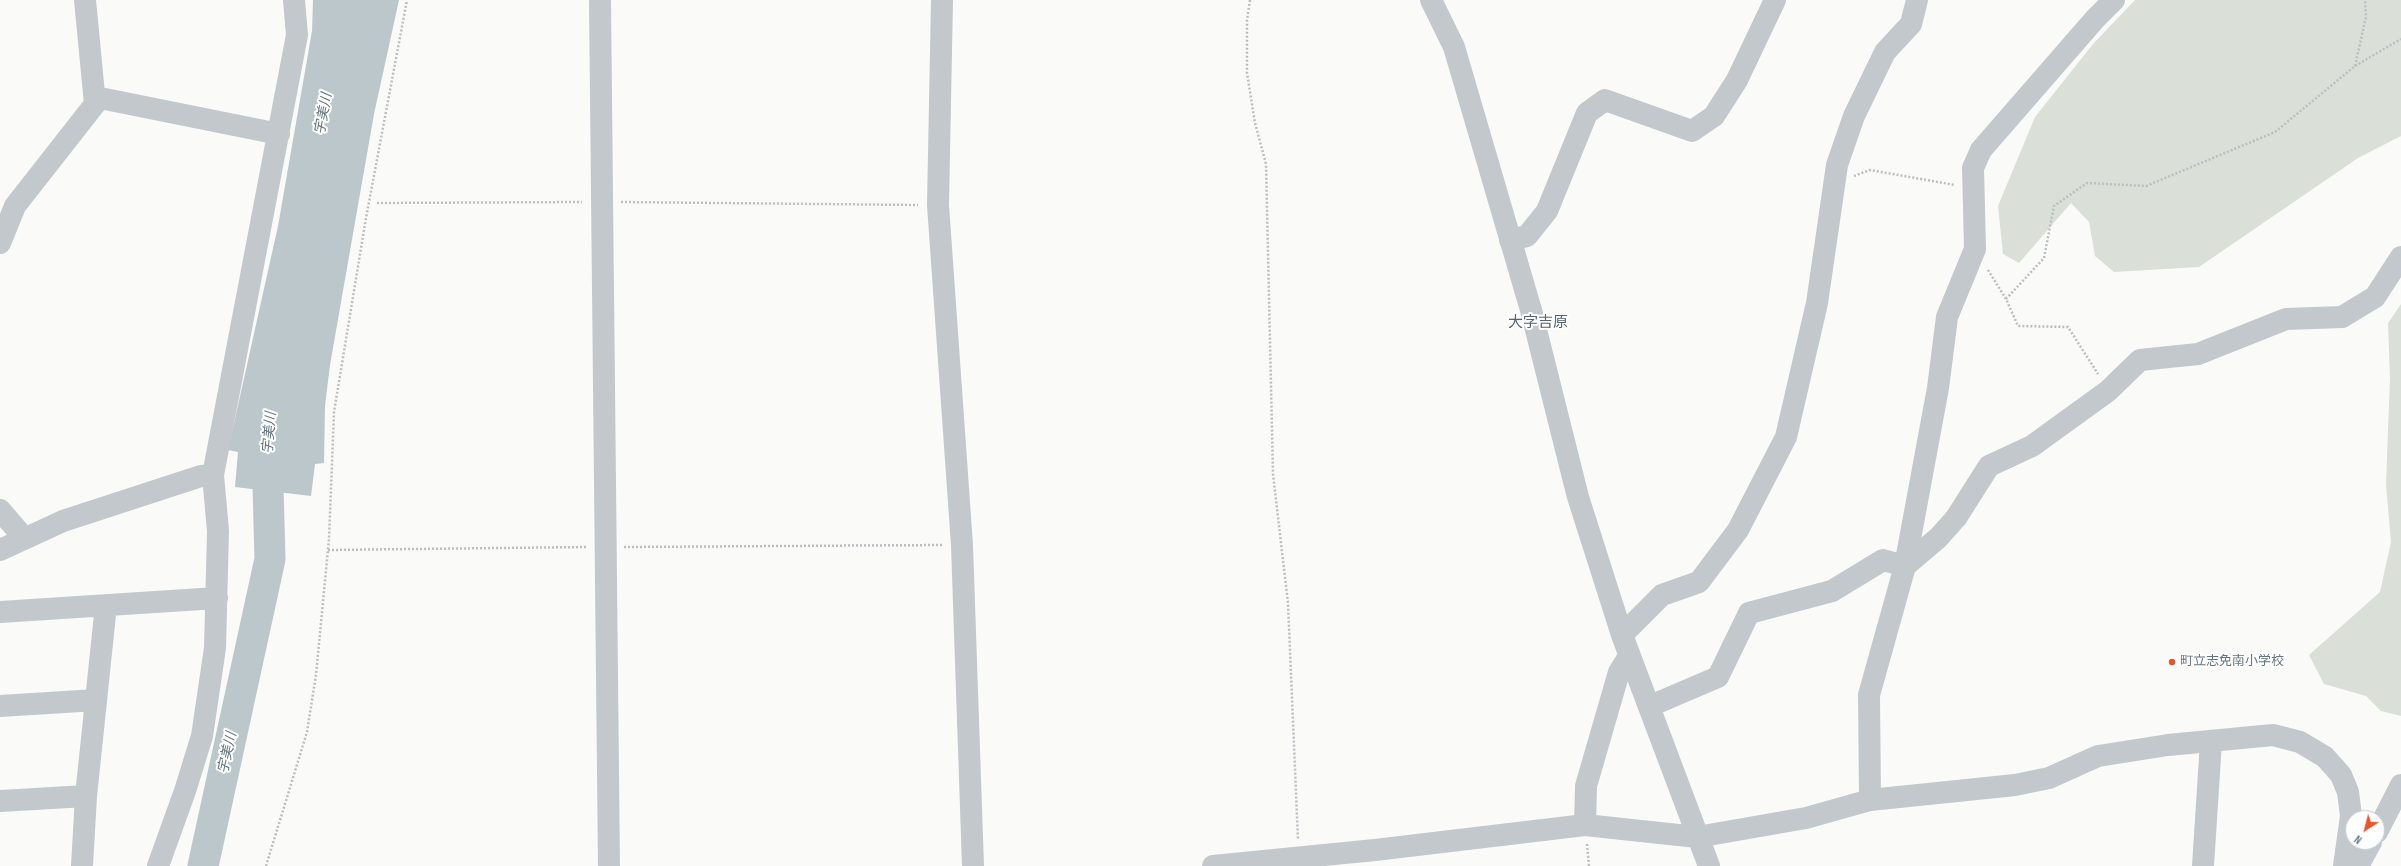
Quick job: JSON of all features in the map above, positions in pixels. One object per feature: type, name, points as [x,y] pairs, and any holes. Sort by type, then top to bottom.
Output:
[{"type":"street","points":[[0,243],[15,206],[96,104],[84,0]]},
{"type":"street","points":[[158,866],[185,791],[202,736],[215,648],[218,531],[213,475],[297,35],[294,0]]},
{"type":"street","points":[[600,0],[604,547],[609,866]]},
{"type":"street","points":[[942,0],[938,206],[962,545],[973,866]]},
{"type":"street","points":[[1431,0],[1454,47],[1531,310],[1578,496],[1622,635],[1709,866]]},
{"type":"street","points":[[1510,240],[1527,236],[1547,211],[1587,113],[1605,100],[1692,131],[1714,116],[1737,80],[1775,0]]},
{"type":"street","points":[[1622,635],[1662,595],[1699,582],[1738,530],[1786,437],[1817,303],[1836,165],[1854,116],[1884,52],[1911,24],[1917,0]]},
{"type":"street","points":[[1870,800],[1869,695],[1905,566],[1938,388],[1947,317],[1975,250],[1973,168],[1981,150],[2094,20],[2114,0]]},
{"type":"street","points":[[95,97],[278,134]]},
{"type":"street","points":[[1905,566],[1938,538],[1956,518],[1989,466],[2032,446],[2108,391],[2140,360],[2198,354],[2286,319],[2342,317],[2375,297],[2401,257]]},
{"type":"street","points":[[0,550],[63,521],[201,476],[213,475]]},
{"type":"street","points":[[0,510],[24,538]]},
{"type":"street","points":[[1650,706],[1718,677],[1749,613],[1832,591],[1883,560],[1905,566]]},
{"type":"street","points":[[0,612],[217,598]]},
{"type":"street","points":[[82,866],[86,796],[106,605]]},
{"type":"street","points":[[1585,825],[1586,786],[1619,672],[1629,656]]},
{"type":"street","points":[[0,706],[96,700]]},
{"type":"street","points":[[1212,866],[1299,856],[1375,850],[1585,825],[1697,837],[1806,818],[1870,800],[2015,785],[2049,778],[2098,756],[2168,745],[2272,735],[2300,742],[2325,757],[2341,775],[2348,792],[2351,816],[2344,866]]},
{"type":"street","points":[[2203,866],[2211,742]]},
{"type":"street","points":[[2385,816],[2401,785]]},
{"type":"street","points":[[0,801],[86,796]]},
{"type":"street","points":[[2358,866],[2367,850]]},
{"type":"path","points":[[266,866],[307,732],[316,675],[328,550],[334,412],[366,218],[407,0]]},
{"type":"path","points":[[1250,0],[1247,20],[1248,72],[1255,123],[1266,164],[1273,474],[1288,603],[1299,856]]},
{"type":"path","points":[[2355,66],[2366,17],[2365,0]]},
{"type":"path","points":[[2006,298],[2044,258],[2054,206],[2087,183],[2146,186],[2275,132],[2355,66],[2401,39]]},
{"type":"path","points":[[1834,182],[1870,170],[1954,185],[1973,168]]},
{"type":"path","points":[[377,203],[601,202],[938,206]]},
{"type":"path","points":[[1975,250],[2006,298],[2018,326],[2068,327],[2108,391]]},
{"type":"path","points":[[328,550],[962,545]]},
{"type":"shaded area","points":[[2135,0],[2401,0],[2401,136],[2358,158],[2199,267],[2114,272],[2095,256],[2089,222],[2071,203],[2019,263],[2003,254],[1998,206],[2035,117],[2093,44]]},
{"type":"shaded area","points":[[2401,304],[2401,716],[2381,711],[2366,696],[2324,684],[2309,655],[2380,592],[2391,542],[2386,484],[2390,378],[2388,323]]},
{"type":"water","points":[[313,0],[399,0],[374,114],[330,365],[325,406],[324,463],[315,464],[311,496],[235,487],[238,452],[228,450],[278,226],[312,31]]},
{"type":"waterway","name":"宇美川","points":[[203,866],[270,559],[267,450]]},
{"type":"place","name":"町立志免南小学校","points":[[2172,662]]},
{"type":"district","name":"大字吉原","points":[[1538,323]]}]
